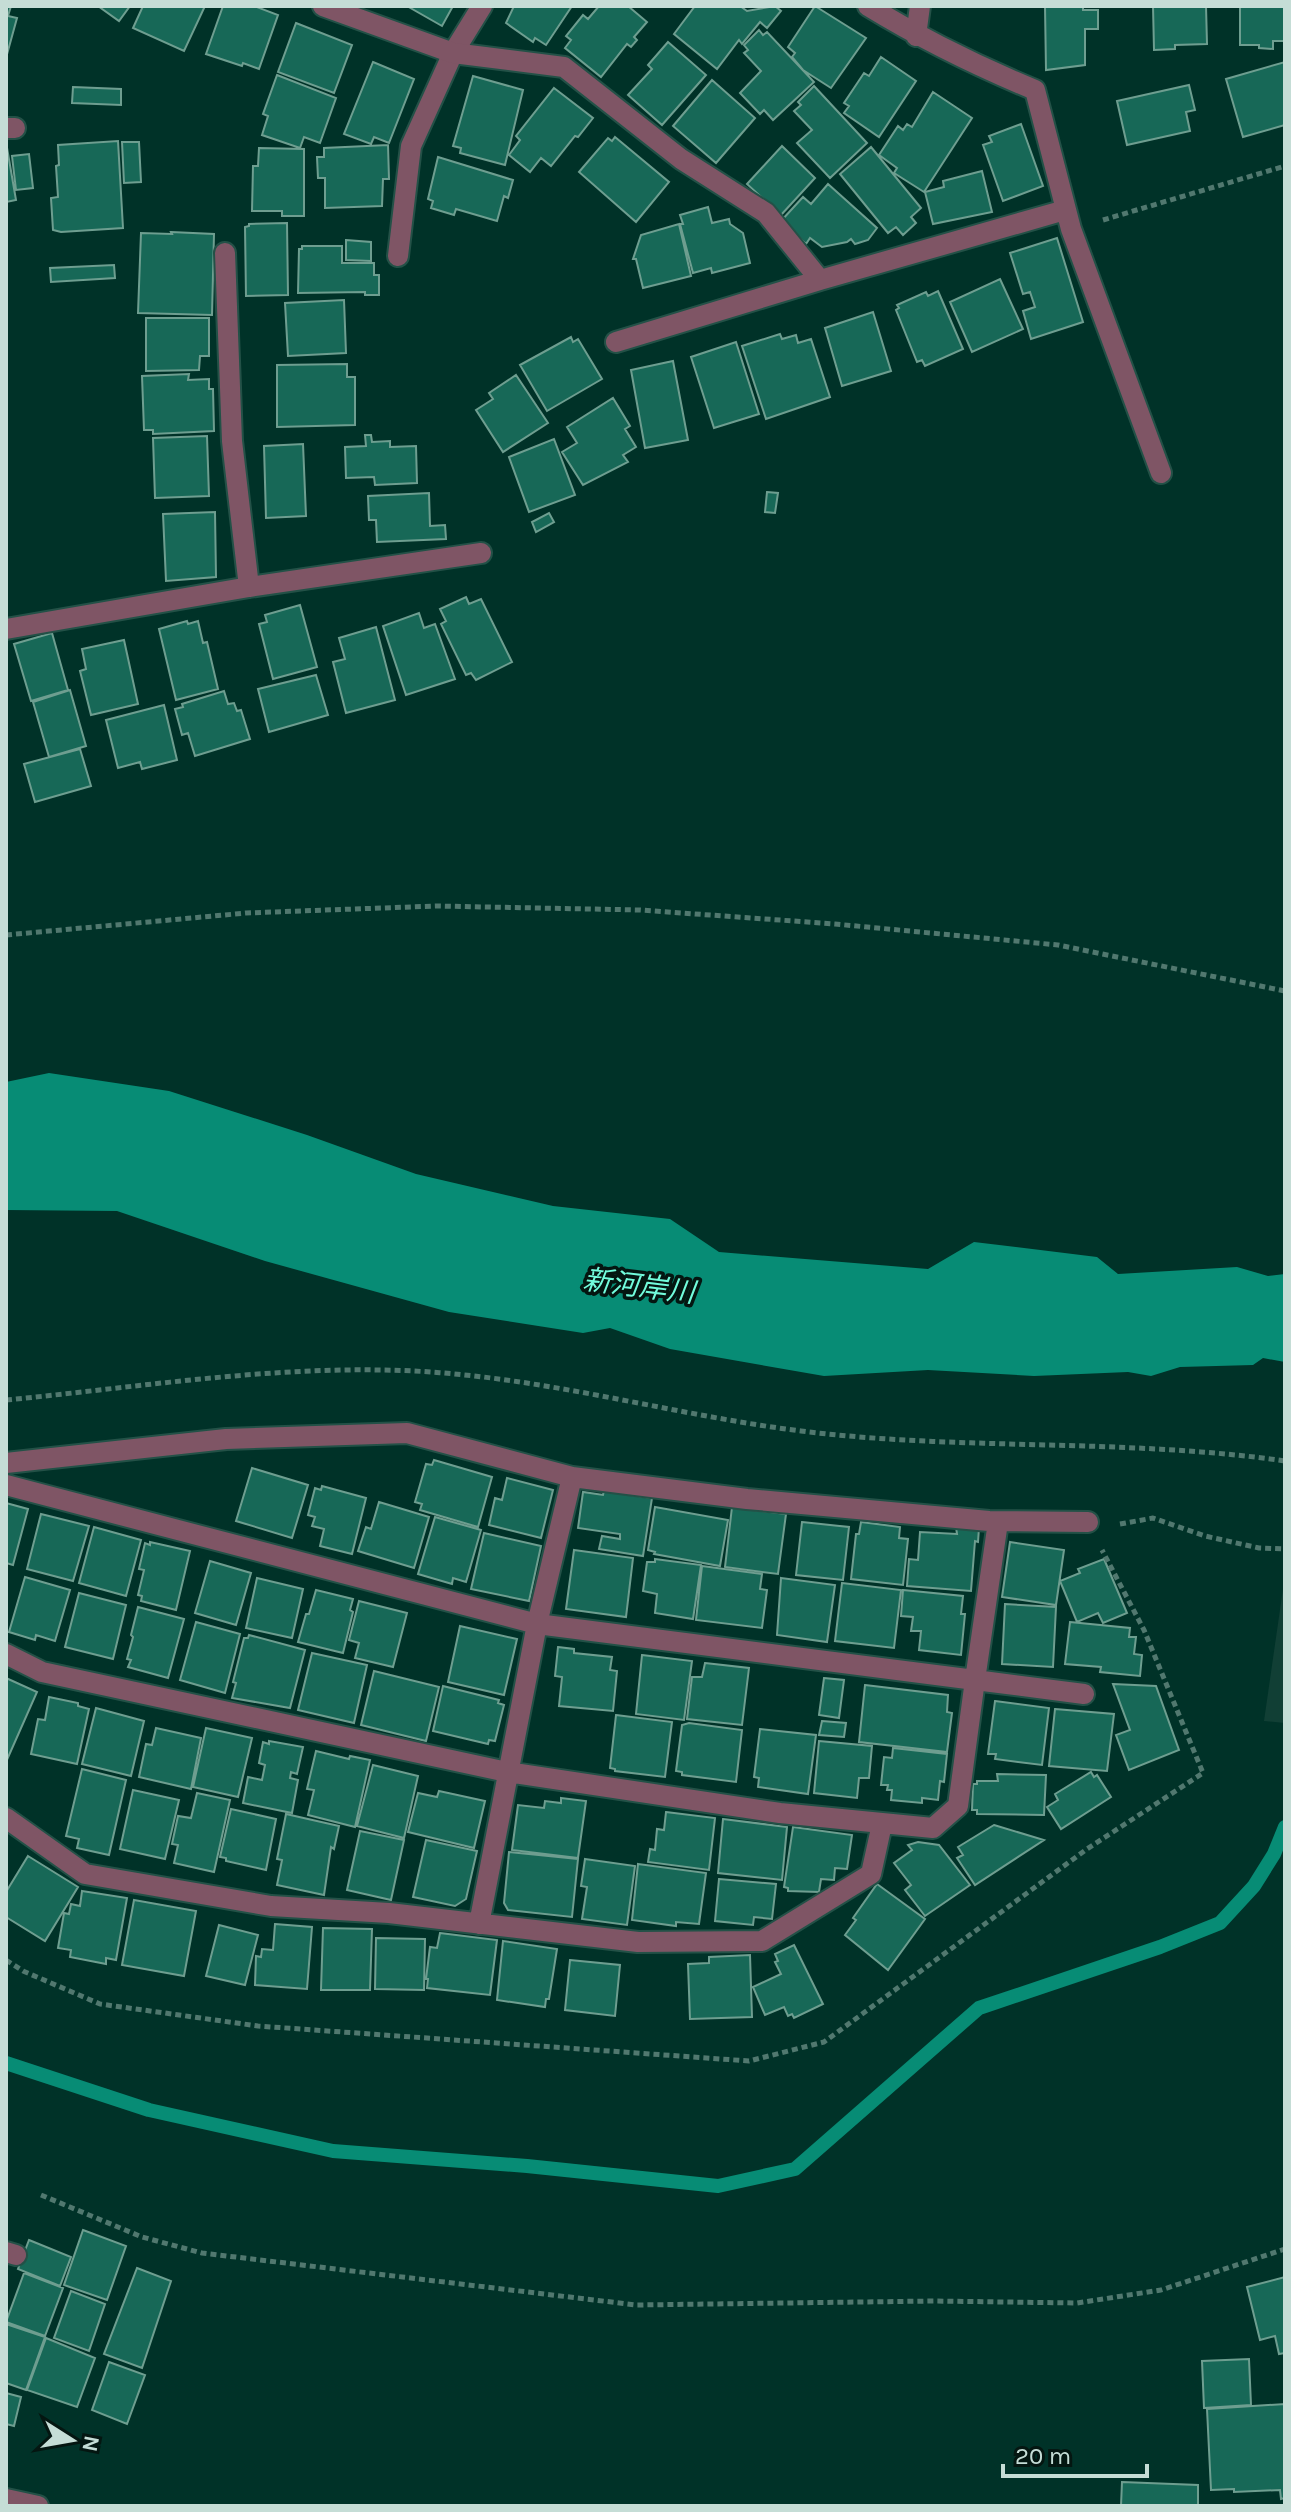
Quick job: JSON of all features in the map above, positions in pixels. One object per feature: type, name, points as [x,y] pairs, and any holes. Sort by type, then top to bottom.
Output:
[{"type":"street","points":[[323,6],[350,10],[453,53],[564,67],[681,159],[766,213],[820,280]]},
{"type":"street","points":[[398,256],[411,146],[453,53],[482,6]]},
{"type":"street","points":[[868,6],[916,36],[1035,90],[1068,220],[1161,473]]},
{"type":"street","points":[[916,36],[920,6]]},
{"type":"street","points":[[616,342],[820,280],[1068,220]]},
{"type":"street","points":[[225,253],[232,441],[249,587]]},
{"type":"street","points":[[6,629],[249,587],[481,553]]},
{"type":"street","points":[[6,1463],[226,1439],[407,1433],[572,1477],[747,1499],[998,1522],[1088,1522]]},
{"type":"street","points":[[479,1924],[537,1624],[572,1477]]},
{"type":"street","points":[[6,1485],[537,1624],[1084,1694]]},
{"type":"street","points":[[6,1654],[42,1672],[507,1772],[780,1813],[933,1828],[958,1806],[998,1522]]},
{"type":"street","points":[[6,1818],[85,1874],[271,1906],[389,1913],[638,1942],[762,1941],[871,1874],[882,1824]]},
{"type":"street","points":[[6,2499],[38,2506]]},
{"type":"path","points":[[1068,220],[1285,166]]},
{"type":"path","points":[[6,935],[246,913],[436,906],[640,910],[1058,945],[1285,991]]},
{"type":"path","points":[[6,1400],[345,1369],[445,1373],[568,1390],[801,1431],[973,1445],[1216,1452],[1285,1461]]},
{"type":"path","points":[[1116,1525],[1153,1518],[1205,1536],[1259,1548],[1285,1549]]},
{"type":"path","points":[[41,2195],[142,2237],[202,2253],[636,2305],[934,2301],[1077,2303],[1161,2290],[1285,2249]]},
{"type":"shaded area","points":[[1285,1575],[1285,1723],[1264,1721]]},
{"type":"water","name":"新河岸川","points":[[49,1073],[169,1091],[416,1174],[553,1206],[670,1219],[719,1252],[928,1269],[974,1242],[1097,1257],[1118,1274],[1237,1267],[1268,1276],[1285,1274],[1285,1362],[1263,1358],[1253,1365],[1180,1367],[1151,1376],[1128,1372],[1034,1376],[928,1370],[824,1376],[670,1349],[610,1328],[583,1333],[449,1312],[265,1261],[117,1211],[6,1210],[6,1082]]},
{"type":"building","points":[[6,6],[11,6],[8,16],[17,18],[6,58]]},
{"type":"building","points":[[98,6],[130,6],[119,21]]},
{"type":"building","points":[[143,6],[205,6],[184,51],[133,28]]},
{"type":"building","points":[[223,6],[254,6],[278,15],[259,69],[206,54]]},
{"type":"building","points":[[407,6],[453,6],[442,26]]},
{"type":"building","points":[[514,6],[572,6],[546,45],[535,38],[533,42],[506,23]]},
{"type":"building","points":[[599,6],[628,6],[647,22],[634,37],[637,40],[631,47],[627,44],[601,77],[565,48],[571,40],[566,36],[583,15],[588,19]]},
{"type":"building","points":[[695,6],[740,6],[747,11],[775,6],[781,11],[767,28],[760,22],[742,44],[739,40],[717,69],[674,34]]},
{"type":"building","points":[[815,6],[866,38],[831,88],[803,70],[792,57],[795,53],[788,47]]},
{"type":"building","points":[[1045,6],[1083,6],[1083,10],[1098,10],[1098,29],[1085,29],[1085,65],[1046,70]]},
{"type":"building","points":[[1153,6],[1206,6],[1207,44],[1175,45],[1175,49],[1154,50]]},
{"type":"building","points":[[1240,6],[1285,6],[1285,41],[1273,41],[1273,49],[1240,45]]},
{"type":"building","points":[[296,23],[352,45],[334,93],[278,72]]},
{"type":"building","points":[[759,30],[763,35],[767,32],[814,82],[773,120],[764,110],[760,114],[740,93],[761,71],[744,53],[748,50],[744,45]]},
{"type":"building","points":[[668,42],[706,75],[662,125],[628,95],[652,69],[648,65]]},
{"type":"building","points":[[881,57],[916,81],[879,137],[844,113],[849,106],[844,103],[864,73],[869,76]]},
{"type":"building","points":[[373,62],[414,79],[389,143],[374,137],[371,144],[344,134]]},
{"type":"building","points":[[1285,62],[1285,125],[1243,137],[1226,79]]},
{"type":"building","points":[[277,75],[336,98],[320,143],[304,137],[300,148],[262,135],[268,116],[263,114]]},
{"type":"building","points":[[473,76],[523,90],[505,165],[460,153],[461,148],[453,146]]},
{"type":"building","points":[[712,80],[755,118],[716,163],[673,126]]},
{"type":"building","points":[[1189,85],[1195,110],[1186,112],[1190,131],[1127,145],[1117,101]]},
{"type":"building","points":[[814,86],[867,143],[830,178],[797,143],[812,130],[794,111],[801,105],[798,102]]},
{"type":"building","points":[[73,87],[121,89],[121,105],[72,103]]},
{"type":"building","points":[[554,88],[593,118],[551,166],[541,158],[530,172],[509,155],[520,140],[516,136]]},
{"type":"building","points":[[933,92],[972,118],[924,192],[894,173],[897,168],[879,155],[898,126],[903,130],[907,124],[912,127]]},
{"type":"building","points":[[1021,124],[1043,186],[1003,201],[983,145],[992,142],[989,136]]},
{"type":"building","points":[[615,137],[669,182],[636,222],[579,172],[608,138],[612,141]]},
{"type":"building","points":[[118,141],[123,228],[53,230],[51,198],[58,197],[58,145]]},
{"type":"building","points":[[6,142],[16,200],[6,202]]},
{"type":"building","points":[[122,142],[139,142],[141,182],[124,183]]},
{"type":"building","points":[[388,145],[389,179],[383,179],[382,206],[325,208],[325,178],[318,178],[317,157],[324,157],[324,148]]},
{"type":"building","points":[[782,146],[815,178],[781,215],[747,184]]},
{"type":"building","points":[[871,147],[921,208],[911,217],[916,223],[903,235],[896,227],[888,233],[840,174]]},
{"type":"building","points":[[259,148],[304,149],[304,216],[282,216],[282,211],[252,211],[253,166],[258,166]]},
{"type":"building","points":[[29,154],[33,188],[16,190],[12,156]]},
{"type":"building","points":[[438,157],[513,180],[508,198],[504,196],[497,221],[456,209],[454,215],[431,208],[433,201],[428,199]]},
{"type":"building","points":[[982,171],[992,212],[933,224],[925,192],[944,187],[943,181]]},
{"type":"building","points":[[828,184],[877,228],[868,240],[855,244],[851,239],[822,247],[810,238],[806,244],[781,221],[803,197],[811,204]]},
{"type":"building","points":[[708,207],[712,223],[729,219],[730,224],[743,233],[750,263],[712,273],[711,268],[693,273],[680,215]]},
{"type":"building","points":[[287,223],[288,295],[246,296],[245,227],[249,224]]},
{"type":"building","points":[[679,224],[691,276],[643,288],[636,259],[633,259],[641,235]]},
{"type":"building","points":[[141,233],[214,234],[212,315],[138,313]]},
{"type":"building","points":[[1057,238],[1083,322],[1031,339],[1023,311],[1035,307],[1030,292],[1023,294],[1010,253]]},
{"type":"building","points":[[346,240],[371,242],[371,261],[346,260]]},
{"type":"building","points":[[302,246],[342,246],[342,263],[374,263],[374,275],[379,275],[379,295],[365,295],[365,292],[298,293],[299,249]]},
{"type":"building","points":[[114,265],[115,278],[51,282],[50,268]]},
{"type":"building","points":[[1000,279],[1023,329],[972,352],[950,302]]},
{"type":"building","points":[[938,291],[963,349],[925,366],[922,360],[917,362],[896,310],[899,308],[897,305],[926,292],[928,296]]},
{"type":"building","points":[[344,300],[346,353],[288,356],[285,303]]},
{"type":"building","points":[[873,312],[891,371],[842,386],[825,328]]},
{"type":"building","points":[[146,318],[209,318],[209,356],[200,356],[199,370],[146,371]]},
{"type":"building","points":[[780,334],[782,339],[796,335],[798,343],[811,339],[830,397],[766,419],[742,346]]},
{"type":"building","points":[[571,337],[573,342],[578,339],[602,379],[547,411],[520,365]]},
{"type":"building","points":[[736,342],[759,414],[714,428],[691,357]]},
{"type":"building","points":[[673,361],[688,440],[645,448],[631,370]]},
{"type":"building","points":[[347,364],[347,377],[355,377],[355,425],[277,427],[277,365]]},
{"type":"building","points":[[189,374],[188,380],[209,379],[209,389],[213,389],[214,431],[153,434],[153,430],[144,430],[142,376]]},
{"type":"building","points":[[516,375],[548,423],[503,452],[476,410],[493,399],[489,393]]},
{"type":"building","points":[[613,398],[630,426],[625,429],[636,447],[623,455],[628,462],[583,485],[562,452],[577,443],[567,427]]},
{"type":"building","points":[[365,435],[371,435],[372,442],[390,441],[390,447],[416,446],[417,483],[375,485],[374,477],[346,478],[345,447],[366,446]]},
{"type":"building","points":[[207,436],[209,496],[155,498],[153,438]]},
{"type":"building","points":[[554,439],[575,495],[529,512],[509,457]]},
{"type":"building","points":[[303,444],[306,516],[266,518],[264,446]]},
{"type":"building","points":[[767,492],[778,493],[775,513],[765,512]]},
{"type":"building","points":[[429,493],[430,526],[445,525],[446,539],[377,542],[376,520],[369,520],[368,496]]},
{"type":"building","points":[[215,512],[216,577],[166,581],[163,514]]},
{"type":"building","points":[[549,513],[554,522],[536,532],[532,522]]},
{"type":"building","points":[[466,597],[469,604],[481,599],[512,662],[476,680],[471,673],[466,675],[441,624],[446,621],[440,609]]},
{"type":"building","points":[[300,605],[317,667],[273,679],[259,624],[267,622],[265,615]]},
{"type":"building","points":[[419,613],[424,628],[435,624],[455,679],[406,695],[383,626]]},
{"type":"building","points":[[187,621],[188,624],[198,621],[203,643],[207,642],[218,689],[176,700],[159,629]]},
{"type":"building","points":[[376,627],[395,700],[346,713],[333,662],[345,659],[339,638]]},
{"type":"building","points":[[52,633],[68,690],[31,701],[14,644]]},
{"type":"building","points":[[124,640],[138,704],[91,715],[80,671],[86,669],[82,649]]},
{"type":"building","points":[[316,675],[328,715],[269,732],[258,689]]},
{"type":"building","points":[[70,690],[86,746],[49,757],[33,702]]},
{"type":"building","points":[[224,691],[228,704],[234,703],[237,711],[241,710],[250,739],[195,756],[188,733],[182,735],[175,709]]},
{"type":"building","points":[[164,705],[177,760],[142,769],[140,762],[118,768],[106,720]]},
{"type":"building","points":[[80,749],[91,786],[35,802],[24,764]]},
{"type":"building","points":[[434,1460],[492,1477],[478,1527],[420,1510],[422,1504],[415,1502],[426,1464],[432,1465]]},
{"type":"building","points":[[252,1468],[308,1485],[292,1538],[236,1521]]},
{"type":"building","points":[[507,1478],[553,1490],[541,1538],[489,1525],[495,1498],[502,1500]]},
{"type":"building","points":[[322,1486],[366,1498],[352,1554],[320,1546],[324,1529],[312,1526],[315,1517],[308,1515],[315,1488],[321,1490]]},
{"type":"building","points":[[604,1491],[652,1498],[643,1556],[599,1549],[602,1536],[620,1539],[620,1534],[578,1528],[583,1492],[603,1495]]},
{"type":"building","points":[[379,1502],[429,1517],[414,1568],[358,1551],[366,1527],[371,1529]]},
{"type":"building","points":[[6,1503],[28,1509],[13,1565],[6,1563]]},
{"type":"building","points":[[655,1507],[728,1520],[720,1566],[654,1554],[648,1550]]},
{"type":"building","points":[[732,1507],[786,1514],[778,1574],[725,1567]]},
{"type":"building","points":[[41,1514],[89,1526],[73,1581],[27,1569]]},
{"type":"building","points":[[435,1517],[481,1530],[466,1582],[453,1578],[452,1584],[418,1574]]},
{"type":"building","points":[[802,1522],[849,1527],[843,1580],[796,1575]]},
{"type":"building","points":[[861,1522],[900,1527],[899,1538],[908,1539],[903,1585],[851,1579],[856,1534],[859,1534]]},
{"type":"building","points":[[94,1527],[141,1540],[126,1596],[79,1583]]},
{"type":"building","points":[[956,1527],[979,1528],[971,1591],[907,1586],[909,1559],[918,1560],[920,1532],[957,1534]]},
{"type":"building","points":[[484,1533],[541,1546],[529,1601],[471,1589]]},
{"type":"building","points":[[150,1542],[190,1551],[176,1610],[141,1601],[142,1596],[138,1595],[144,1570],[139,1569],[145,1543],[150,1545]]},
{"type":"building","points":[[1010,1542],[1064,1550],[1056,1605],[1002,1597]]},
{"type":"building","points":[[574,1550],[633,1558],[626,1617],[566,1609]]},
{"type":"building","points":[[655,1559],[701,1565],[693,1619],[655,1613],[657,1594],[643,1591],[647,1562],[655,1562]]},
{"type":"building","points":[[1104,1559],[1127,1613],[1103,1623],[1098,1613],[1077,1622],[1060,1581],[1080,1573],[1078,1569]]},
{"type":"building","points":[[210,1561],[251,1573],[236,1625],[195,1613]]},
{"type":"building","points":[[702,1566],[762,1574],[760,1589],[767,1590],[762,1628],[696,1620]]},
{"type":"building","points":[[25,1577],[70,1590],[55,1641],[36,1635],[35,1640],[9,1632]]},
{"type":"building","points":[[257,1578],[303,1589],[292,1638],[246,1628]]},
{"type":"building","points":[[781,1578],[835,1585],[827,1642],[777,1635]]},
{"type":"building","points":[[842,1583],[901,1590],[894,1648],[835,1641]]},
{"type":"building","points":[[316,1590],[353,1599],[343,1653],[298,1642]]},
{"type":"building","points":[[903,1590],[963,1596],[961,1614],[965,1614],[961,1655],[919,1650],[921,1631],[911,1631],[913,1617],[901,1616]]},
{"type":"building","points":[[79,1593],[126,1605],[113,1659],[65,1647]]},
{"type":"building","points":[[359,1601],[407,1613],[393,1667],[355,1658],[359,1643],[349,1640]]},
{"type":"building","points":[[1005,1604],[1056,1607],[1053,1667],[1002,1664]]},
{"type":"building","points":[[138,1607],[184,1619],[168,1678],[128,1667]]},
{"type":"building","points":[[196,1622],[240,1634],[225,1693],[180,1680]]},
{"type":"building","points":[[1070,1622],[1130,1628],[1129,1637],[1136,1637],[1134,1654],[1142,1655],[1140,1676],[1100,1672],[1101,1667],[1065,1664]]},
{"type":"building","points":[[460,1626],[517,1639],[504,1695],[448,1682]]},
{"type":"building","points":[[249,1635],[305,1650],[290,1708],[232,1698],[244,1638]]},
{"type":"building","points":[[558,1647],[574,1649],[574,1653],[612,1657],[610,1670],[617,1671],[613,1711],[559,1706],[562,1677],[555,1676]]},
{"type":"building","points":[[312,1653],[367,1665],[354,1723],[298,1710]]},
{"type":"building","points":[[642,1655],[692,1661],[684,1720],[636,1714]]},
{"type":"building","points":[[705,1663],[749,1668],[742,1725],[687,1719],[692,1677],[702,1677]]},
{"type":"building","points":[[374,1671],[439,1687],[426,1741],[361,1725]]},
{"type":"building","points":[[6,1678],[37,1692],[6,1762]]},
{"type":"building","points":[[824,1678],[844,1680],[839,1718],[819,1715]]},
{"type":"building","points":[[1113,1684],[1156,1686],[1179,1750],[1129,1770],[1116,1735],[1130,1730]]},
{"type":"building","points":[[865,1685],[948,1695],[947,1712],[952,1713],[947,1752],[859,1742]]},
{"type":"building","points":[[443,1686],[499,1700],[498,1703],[504,1705],[495,1741],[489,1740],[488,1744],[433,1731]]},
{"type":"building","points":[[49,1697],[78,1703],[78,1706],[89,1709],[77,1764],[31,1754],[38,1719],[45,1720]]},
{"type":"building","points":[[995,1701],[1049,1708],[1042,1765],[995,1759],[996,1754],[988,1754]]},
{"type":"building","points":[[96,1708],[144,1721],[131,1776],[82,1764]]},
{"type":"building","points":[[1055,1709],[1114,1714],[1107,1771],[1049,1766]]},
{"type":"building","points":[[616,1715],[672,1722],[665,1777],[610,1768]]},
{"type":"building","points":[[822,1721],[846,1723],[844,1737],[819,1735]]},
{"type":"building","points":[[689,1723],[742,1730],[736,1782],[682,1775],[682,1772],[676,1771],[682,1725]]},
{"type":"building","points":[[156,1728],[201,1738],[191,1789],[139,1777],[146,1744],[152,1745]]},
{"type":"building","points":[[206,1728],[252,1738],[238,1797],[193,1787]]},
{"type":"building","points":[[760,1729],[816,1735],[808,1794],[758,1787],[759,1778],[754,1777]]},
{"type":"building","points":[[269,1741],[303,1747],[297,1774],[291,1772],[290,1778],[298,1780],[292,1813],[243,1803],[248,1777],[262,1780],[265,1765],[259,1763],[263,1742],[269,1744]]},
{"type":"building","points":[[819,1741],[872,1746],[869,1778],[859,1778],[857,1798],[814,1793]]},
{"type":"building","points":[[893,1748],[947,1754],[944,1782],[940,1781],[938,1800],[922,1798],[922,1803],[891,1800],[892,1790],[887,1790],[888,1785],[881,1785],[884,1757],[892,1758]]},
{"type":"building","points":[[316,1751],[349,1759],[350,1756],[370,1760],[355,1827],[308,1815],[314,1790],[307,1789]]},
{"type":"building","points":[[373,1765],[418,1776],[404,1838],[357,1826]]},
{"type":"building","points":[[82,1769],[126,1780],[109,1855],[77,1848],[79,1839],[66,1836]]},
{"type":"building","points":[[1091,1772],[1094,1777],[1097,1775],[1111,1797],[1061,1829],[1047,1807],[1058,1800],[1055,1794]]},
{"type":"building","points":[[997,1774],[1046,1775],[1044,1815],[977,1814],[977,1810],[972,1810],[973,1784],[977,1781],[998,1781]]},
{"type":"building","points":[[133,1790],[179,1800],[165,1859],[120,1849]]},
{"type":"building","points":[[439,1791],[485,1801],[474,1848],[408,1832],[418,1793],[437,1797]]},
{"type":"building","points":[[197,1793],[230,1800],[214,1872],[174,1863],[178,1845],[172,1844],[178,1816],[191,1818]]},
{"type":"building","points":[[561,1798],[586,1801],[578,1858],[512,1850],[518,1805],[544,1808],[545,1801],[561,1803]]},
{"type":"building","points":[[231,1809],[276,1819],[266,1870],[220,1857]]},
{"type":"building","points":[[666,1812],[715,1818],[709,1870],[648,1862],[650,1849],[655,1850],[657,1829],[664,1830]]},
{"type":"building","points":[[286,1814],[339,1826],[334,1849],[331,1847],[324,1895],[277,1885],[282,1860],[277,1859]]},
{"type":"building","points":[[723,1819],[787,1827],[782,1880],[718,1873]]},
{"type":"building","points":[[994,1825],[1044,1840],[975,1885],[957,1858],[963,1855],[958,1847]]},
{"type":"building","points":[[793,1827],[852,1835],[847,1869],[835,1868],[834,1880],[821,1879],[819,1892],[788,1891],[784,1887]]},
{"type":"building","points":[[360,1831],[404,1840],[391,1900],[347,1890]]},
{"type":"building","points":[[426,1840],[477,1851],[466,1899],[455,1906],[413,1897]]},
{"type":"building","points":[[918,1842],[939,1845],[970,1885],[925,1916],[905,1890],[911,1885],[894,1863],[912,1850],[908,1845]]},
{"type":"building","points":[[509,1852],[578,1859],[572,1917],[508,1910],[504,1903]]},
{"type":"building","points":[[28,1856],[78,1887],[45,1941],[6,1917],[6,1892]]},
{"type":"building","points":[[585,1859],[635,1866],[627,1925],[582,1919],[587,1887],[581,1886]]},
{"type":"building","points":[[638,1864],[706,1873],[699,1924],[676,1922],[676,1926],[632,1920]]},
{"type":"building","points":[[719,1879],[776,1884],[772,1919],[754,1917],[753,1925],[715,1921]]},
{"type":"building","points":[[877,1884],[925,1919],[888,1970],[845,1935]]},
{"type":"building","points":[[82,1891],[127,1898],[116,1960],[106,1958],[106,1964],[70,1957],[71,1950],[58,1948],[64,1913],[69,1914],[71,1904],[80,1906]]},
{"type":"building","points":[[134,1900],[196,1911],[184,1976],[122,1965]]},
{"type":"building","points":[[275,1924],[312,1927],[307,1989],[255,1985],[256,1956],[261,1957],[262,1949],[273,1950]]},
{"type":"building","points":[[219,1925],[258,1935],[245,1985],[206,1976]]},
{"type":"building","points":[[323,1928],[372,1929],[370,1990],[321,1990]]},
{"type":"building","points":[[440,1933],[497,1940],[490,1995],[427,1988],[430,1947],[437,1948]]},
{"type":"building","points":[[376,1938],[425,1939],[424,1990],[375,1989]]},
{"type":"building","points":[[503,1941],[557,1949],[545,2007],[497,2000]]},
{"type":"building","points":[[794,1945],[823,2004],[794,2018],[792,2014],[788,2016],[784,2007],[765,2015],[753,1987],[781,1974],[775,1954]]},
{"type":"building","points":[[750,1955],[752,2017],[690,2019],[688,1964],[709,1963],[709,1957]]},
{"type":"building","points":[[570,1960],[620,1965],[615,2016],[565,2010]]},
{"type":"building","points":[[83,2230],[126,2246],[107,2300],[64,2285]]},
{"type":"building","points":[[29,2240],[71,2257],[60,2286],[18,2269]]},
{"type":"building","points":[[137,2268],[171,2281],[142,2368],[104,2354]]},
{"type":"building","points":[[24,2273],[63,2288],[45,2336],[6,2322]]},
{"type":"building","points":[[1285,2277],[1285,2353],[1279,2354],[1275,2336],[1260,2340],[1247,2287]]},
{"type":"building","points":[[71,2291],[105,2304],[89,2351],[54,2338]]},
{"type":"building","points":[[6,2324],[45,2337],[26,2390],[6,2383]]},
{"type":"building","points":[[46,2338],[95,2358],[77,2407],[27,2390]]},
{"type":"building","points":[[1249,2359],[1251,2405],[1204,2408],[1202,2361]]},
{"type":"building","points":[[109,2362],[145,2375],[127,2424],[92,2410]]},
{"type":"building","points":[[6,2393],[21,2397],[14,2426],[6,2424]]},
{"type":"building","points":[[1285,2404],[1285,2498],[1281,2499],[1280,2490],[1211,2490],[1207,2409]]},
{"type":"building","points":[[1122,2482],[1198,2485],[1198,2506],[1121,2506]]},
{"type":"waterway","points":[[6,2063],[149,2110],[333,2151],[527,2166],[718,2186],[795,2169],[979,2008],[1160,1947],[1220,1923],[1254,1886],[1274,1854],[1285,1827]]}]
